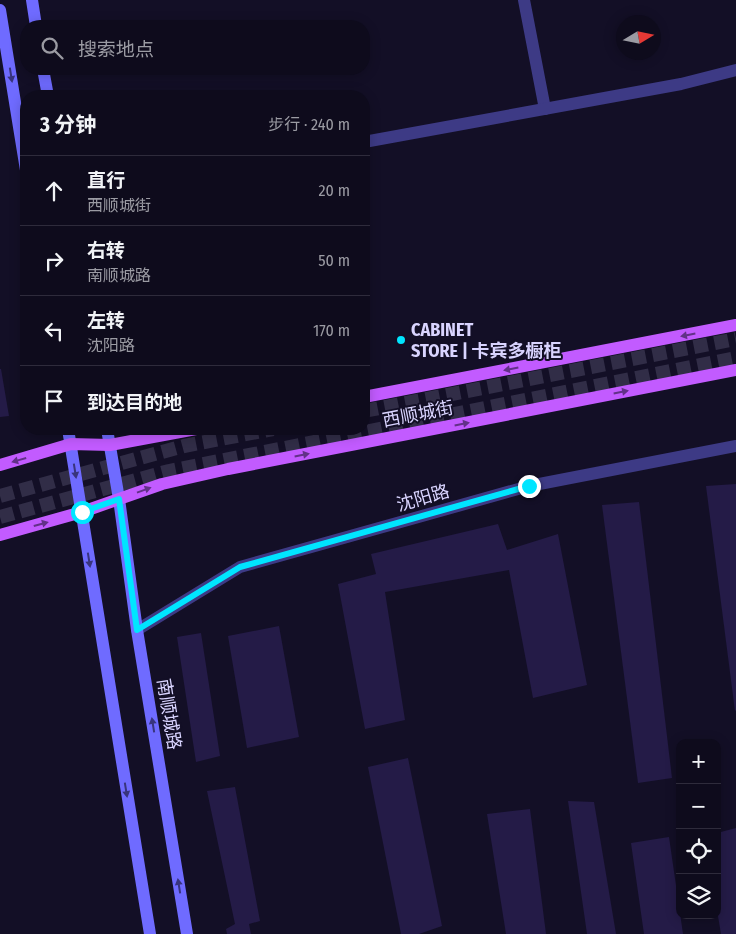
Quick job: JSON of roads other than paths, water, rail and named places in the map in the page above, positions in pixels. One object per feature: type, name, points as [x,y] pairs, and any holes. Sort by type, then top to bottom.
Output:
[{"type":"main road","points":[[32,0],[35,20]]},
{"type":"main road","points":[[0,10],[20,133]]},
{"type":"main road","points":[[44,75],[47,90]]},
{"type":"main road","name":"西顺城街","points":[[370,396],[736,325]]},
{"type":"main road","name":"西顺城街","points":[[0,535],[82,512],[162,484],[228,469],[736,370]]},
{"type":"main road","points":[[69,435],[150,934]]},
{"type":"main road","name":"南顺城路","points":[[108,435],[137,630],[187,934]]},
{"type":"main road","points":[[0,465],[71,444],[110,445],[164,435]]},
{"type":"street","points":[[524,0],[545,109]]},
{"type":"street","points":[[370,141],[681,84],[736,70]]},
{"type":"street","name":"沈阳路","points":[[137,630],[240,567],[529,486],[736,446]]},
{"type":"tunnel","points":[[370,410],[736,339]]},
{"type":"tunnel","points":[[370,431],[736,358]]},
{"type":"tunnel","points":[[0,496],[184,446],[242,435]]},
{"type":"tunnel","points":[[0,517],[169,471],[350,435]]},
{"type":"place","name":"CABINET STORE | 卡宾多橱柜","points":[[401,340]]}]
